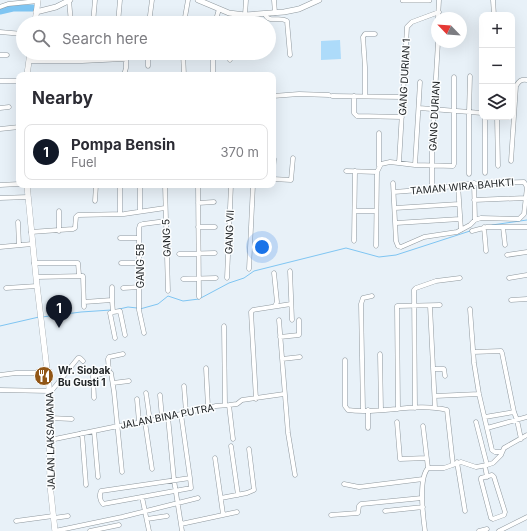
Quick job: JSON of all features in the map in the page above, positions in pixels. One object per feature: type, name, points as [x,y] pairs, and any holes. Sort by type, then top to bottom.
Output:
[{"type":"main road","points":[[36,16],[38,1]]},
{"type":"main road","points":[[27,72],[29,60]]},
{"type":"main road","name":"JALAN LAKSAMANA","points":[[27,188],[34,263],[49,392],[50,485],[55,531]]},
{"type":"street","points":[[36,12],[56,7],[70,0],[71,16]]},
{"type":"street","points":[[94,16],[96,0]]},
{"type":"street","points":[[119,16],[120,0]]},
{"type":"street","points":[[150,16],[152,0]]},
{"type":"street","points":[[185,16],[188,0]]},
{"type":"street","points":[[198,0],[235,15],[265,14],[299,9],[320,0]]},
{"type":"street","points":[[245,15],[246,0]]},
{"type":"street","points":[[274,0],[275,13]]},
{"type":"street","points":[[407,0],[429,0]]},
{"type":"street","points":[[439,0],[439,12]]},
{"type":"street","points":[[493,0],[494,12]]},
{"type":"street","points":[[0,7],[8,4],[38,1]]},
{"type":"street","points":[[217,16],[219,9]]},
{"type":"street","name":"GANG DURIAN 1","points":[[399,163],[407,27],[412,22],[431,15]]},
{"type":"street","points":[[276,20],[287,20],[290,55]]},
{"type":"street","points":[[0,32],[16,33]]},
{"type":"street","points":[[365,96],[363,37],[365,34],[375,34]]},
{"type":"street","name":"GANG DURIAN","points":[[432,190],[438,48]]},
{"type":"street","points":[[0,55],[7,55]]},
{"type":"street","points":[[29,60],[92,60]]},
{"type":"street","points":[[125,72],[126,60]]},
{"type":"street","points":[[148,60],[148,66]]},
{"type":"street","points":[[183,60],[184,72]]},
{"type":"street","points":[[213,60],[213,72]]},
{"type":"street","points":[[469,174],[470,76]]},
{"type":"street","points":[[376,246],[377,172],[380,166],[385,162],[432,166],[453,166],[454,164],[454,77]]},
{"type":"street","points":[[511,161],[516,86],[522,79],[527,80]]},
{"type":"street","points":[[0,81],[16,81]]},
{"type":"street","points":[[415,165],[420,82]]},
{"type":"street","points":[[276,96],[299,94],[403,97]]},
{"type":"street","points":[[354,96],[355,115],[402,117]]},
{"type":"street","points":[[0,108],[9,107]]},
{"type":"street","points":[[419,108],[479,113]]},
{"type":"street","points":[[485,120],[485,173]]},
{"type":"street","points":[[497,120],[498,166]]},
{"type":"street","points":[[0,129],[16,127]]},
{"type":"street","points":[[379,133],[380,166]]},
{"type":"street","points":[[276,179],[291,180],[293,158]]},
{"type":"street","points":[[346,171],[377,172]]},
{"type":"street","points":[[354,241],[355,171]]},
{"type":"street","points":[[393,182],[397,244],[401,247],[420,239],[461,230],[475,220],[484,218],[519,219],[524,214],[526,198],[474,200]]},
{"type":"street","name":"TAMAN WIRA BAHKTI","points":[[394,192],[432,190],[458,185],[524,182],[526,184],[526,198]]},
{"type":"street","points":[[0,185],[16,184]]},
{"type":"street","points":[[474,184],[475,220]]},
{"type":"street","points":[[458,185],[461,230]]},
{"type":"street","points":[[95,201],[96,188]]},
{"type":"street","points":[[120,188],[120,214]]},
{"type":"street","points":[[140,188],[140,211]]},
{"type":"street","name":"GANG 5","points":[[165,188],[168,291]]},
{"type":"street","points":[[198,188],[199,297]]},
{"type":"street","name":"GANG VII","points":[[227,278],[231,188]]},
{"type":"street","points":[[249,269],[253,188]]},
{"type":"street","points":[[0,198],[28,197]]},
{"type":"street","points":[[198,203],[214,202]]},
{"type":"street","points":[[395,208],[459,204]]},
{"type":"street","points":[[31,232],[74,229],[76,217],[78,215],[120,214],[165,208]]},
{"type":"street","points":[[58,231],[59,211]]},
{"type":"street","points":[[355,211],[376,211]]},
{"type":"street","points":[[396,223],[460,219]]},
{"type":"street","name":"GANG 5B","points":[[144,333],[139,309],[140,225],[166,221]]},
{"type":"street","points":[[18,222],[19,245]]},
{"type":"street","points":[[198,227],[215,227]]},
{"type":"street","points":[[472,231],[484,227],[527,227]]},
{"type":"street","points":[[484,227],[486,251]]},
{"type":"street","points":[[503,227],[505,245]]},
{"type":"street","points":[[120,238],[139,238]]},
{"type":"street","points":[[0,247],[32,244]]},
{"type":"street","points":[[507,255],[527,252]]},
{"type":"street","points":[[179,254],[215,253]]},
{"type":"street","points":[[122,263],[140,262]]},
{"type":"street","points":[[34,263],[78,263],[79,275]]},
{"type":"street","points":[[290,271],[292,320]]},
{"type":"street","points":[[274,273],[277,302],[276,306]]},
{"type":"street","points":[[509,278],[527,275]]},
{"type":"street","points":[[36,278],[83,276],[84,304],[112,300]]},
{"type":"street","points":[[182,279],[216,278]]},
{"type":"street","points":[[415,408],[414,290],[436,281],[460,278]]},
{"type":"street","points":[[6,288],[37,286]]},
{"type":"street","points":[[112,287],[113,312],[110,313],[116,338]]},
{"type":"street","points":[[123,288],[140,287]]},
{"type":"street","points":[[368,428],[361,304],[363,298],[372,296]]},
{"type":"street","points":[[511,300],[527,299]]},
{"type":"street","points":[[256,399],[251,312],[253,310],[291,304]]},
{"type":"street","points":[[398,409],[397,308],[399,305],[440,305]]},
{"type":"street","points":[[430,306],[435,408]]},
{"type":"street","points":[[470,309],[474,363],[479,394],[492,450],[502,454]]},
{"type":"street","points":[[113,312],[120,311],[125,335]]},
{"type":"street","points":[[279,320],[288,433],[295,475]]},
{"type":"street","points":[[280,337],[299,336],[299,320]]},
{"type":"street","points":[[224,326],[227,405],[233,439]]},
{"type":"street","points":[[473,352],[501,352],[521,439]]},
{"type":"street","points":[[122,472],[109,357],[123,354]]},
{"type":"street","points":[[380,354],[381,410]]},
{"type":"street","points":[[282,359],[300,357]]},
{"type":"street","points":[[0,390],[49,392],[78,358],[83,361]]},
{"type":"street","points":[[345,360],[345,406],[348,410],[435,408],[445,409],[448,412],[455,464],[465,511]]},
{"type":"street","points":[[206,368],[208,408]]},
{"type":"street","points":[[434,369],[444,369],[445,376]]},
{"type":"street","points":[[94,398],[93,376],[110,372]]},
{"type":"street","points":[[0,375],[16,373],[47,373]]},
{"type":"street","points":[[113,383],[129,381]]},
{"type":"street","points":[[184,386],[186,412]]},
{"type":"street","points":[[146,393],[150,421]]},
{"type":"street","name":"JALAN BINA PUTRA","points":[[50,440],[150,421],[186,412],[237,404],[242,400],[284,394]]},
{"type":"street","points":[[435,396],[479,394]]},
{"type":"street","points":[[160,395],[162,418]]},
{"type":"street","points":[[137,399],[139,422]]},
{"type":"street","points":[[485,417],[514,412]]},
{"type":"street","points":[[181,414],[190,478],[190,489],[103,504],[100,501],[101,491],[190,478]]},
{"type":"street","points":[[168,417],[175,492],[182,531]]},
{"type":"street","points":[[487,428],[527,417]]},
{"type":"street","points":[[50,418],[72,419]]},
{"type":"street","points":[[145,422],[152,469]]},
{"type":"street","points":[[397,422],[400,458],[427,458]]},
{"type":"street","points":[[476,422],[488,477]]},
{"type":"street","points":[[424,426],[428,468]]},
{"type":"street","points":[[94,431],[98,477]]},
{"type":"street","points":[[82,433],[86,484]]},
{"type":"street","points":[[425,531],[422,478],[424,472],[428,468],[444,468],[455,464],[464,463],[476,467],[486,466],[493,463],[502,454],[504,448],[527,435]]},
{"type":"street","points":[[231,446],[238,495]]},
{"type":"street","points":[[221,498],[253,491],[249,449]]},
{"type":"street","points":[[214,458],[223,514]]},
{"type":"street","points":[[493,475],[494,477],[505,512],[504,515],[493,519],[491,518],[481,480],[481,478],[488,477],[493,475]]},
{"type":"street","points":[[344,484],[359,487],[422,478]]},
{"type":"street","points":[[142,498],[148,519],[149,531]]},
{"type":"street","points":[[55,531],[178,504],[198,498]]},
{"type":"street","points":[[331,515],[358,513],[359,506],[361,504],[422,498]]},
{"type":"street","points":[[385,510],[423,507]]},
{"type":"street","points":[[181,524],[237,512]]},
{"type":"street","points":[[16,521],[68,516]]},
{"type":"street","points":[[148,519],[167,516]]},
{"type":"street","points":[[499,531],[527,517]]},
{"type":"street","points":[[86,525],[89,531],[119,525]]},
{"type":"street","points":[[479,531],[487,529]]},
{"type":"shaded area","points":[[340,40],[341,59],[321,60],[321,41]]},
{"type":"waterway","points":[[0,11],[13,8],[33,8]]},
{"type":"waterway","points":[[492,225],[527,220]]},
{"type":"waterway","points":[[140,309],[158,304],[168,296],[183,301],[199,299],[229,283],[244,278],[254,271],[346,248],[379,257],[396,255],[470,231]]},
{"type":"waterway","points":[[115,310],[128,307],[137,308]]},
{"type":"waterway","points":[[42,317],[111,310]]},
{"type":"waterway","points":[[0,326],[39,317]]},
{"type":"place","name":"Pompa Bensin","points":[[59,328]]},
{"type":"place","name":"Wr. Siobak Bu Gusti 1","points":[[44,376]]}]
